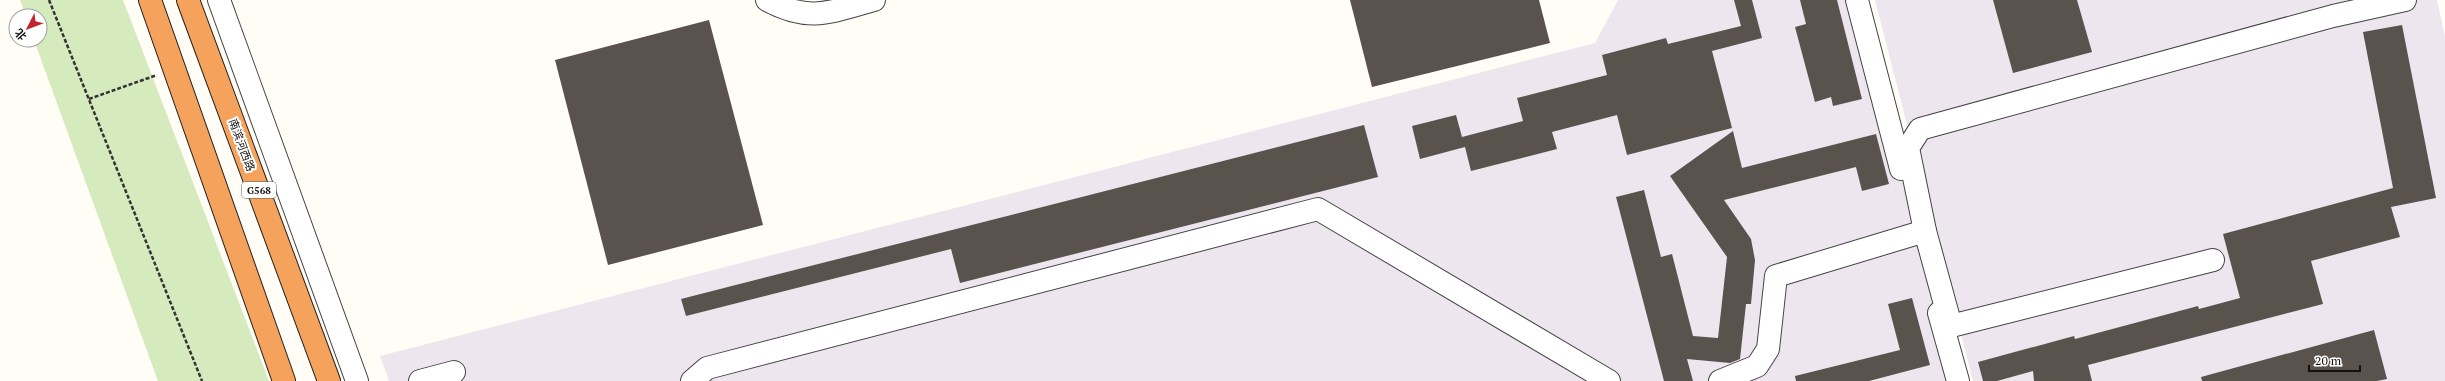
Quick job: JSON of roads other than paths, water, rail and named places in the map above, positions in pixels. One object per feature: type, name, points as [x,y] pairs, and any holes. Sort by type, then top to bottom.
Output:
[{"type":"highway","points":[[150,0],[284,381]]},
{"type":"highway","name":"南滨河西路","points":[[188,0],[329,381]]},
{"type":"street","points":[[219,0],[357,381]]},
{"type":"street","points":[[767,0],[784,9],[821,15],[874,0]]},
{"type":"street","points":[[1857,0],[1922,232],[1951,326],[2213,260]]},
{"type":"street","points":[[1958,381],[1922,232],[1908,148],[1920,129],[2332,16],[2405,0]]},
{"type":"street","points":[[692,381],[707,368],[1318,209],[1609,381]]},
{"type":"street","points":[[1720,381],[1757,366],[1768,348],[1776,276],[1922,232]]},
{"type":"street","points":[[420,381],[454,372]]}]
